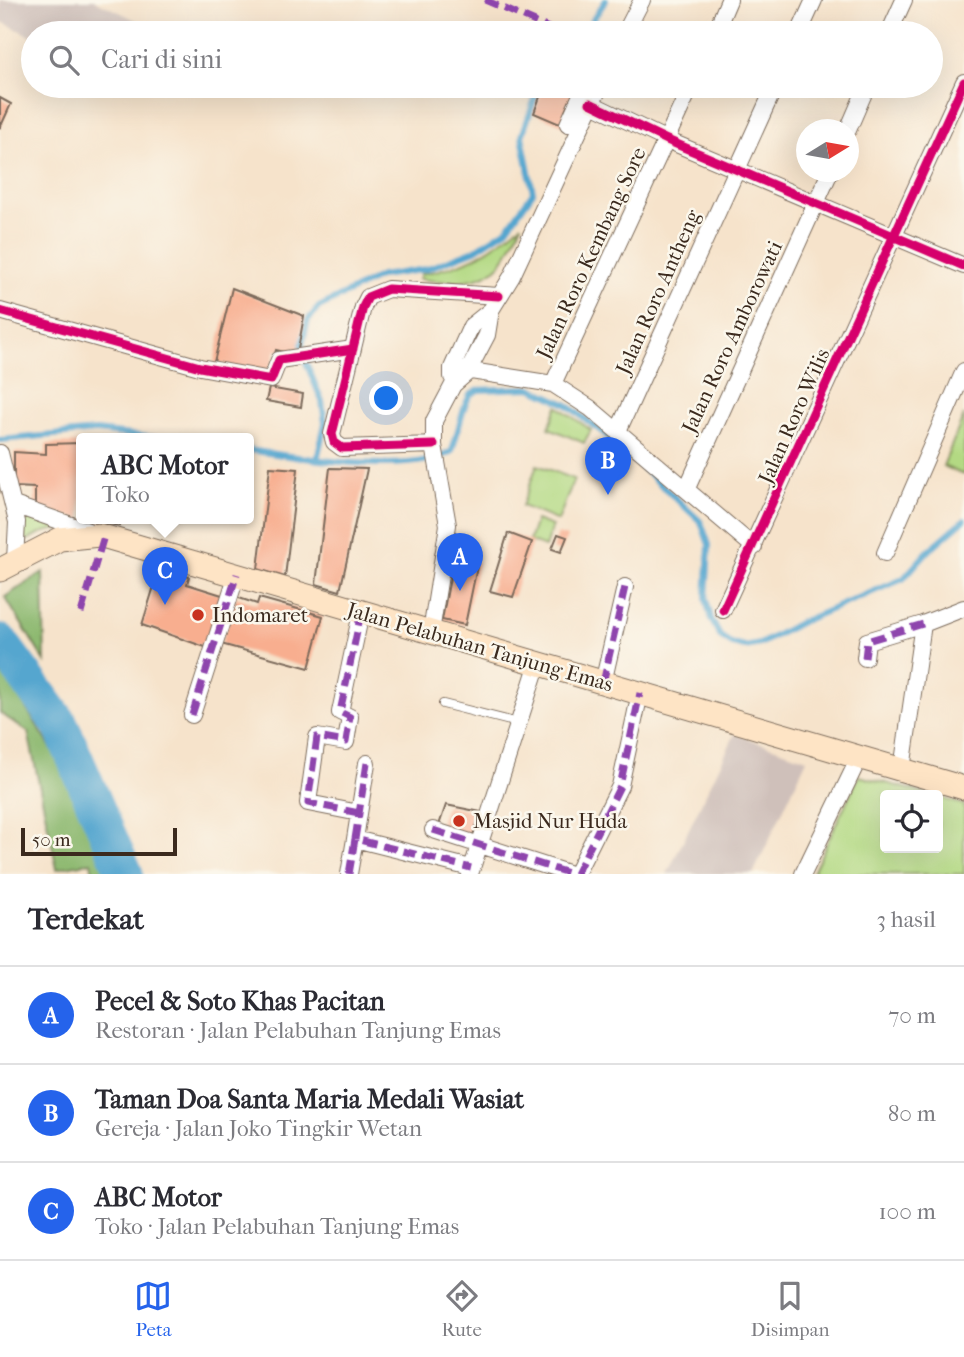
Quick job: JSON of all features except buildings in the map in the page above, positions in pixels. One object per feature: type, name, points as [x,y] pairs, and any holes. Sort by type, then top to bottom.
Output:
[{"type":"main road","name":"Jalan Pelabuhan Tanjung Emas","points":[[7,565],[60,539],[99,535],[964,788]]},
{"type":"street","points":[[631,21],[642,0]]},
{"type":"street","points":[[720,21],[729,0]]},
{"type":"street","points":[[804,21],[814,0]]},
{"type":"street","points":[[894,21],[904,0]]},
{"type":"street","name":"Jalan Roro Wilis","points":[[723,610],[964,82]]},
{"type":"street","points":[[561,164],[566,130],[580,98]]},
{"type":"street","points":[[431,632],[447,545],[434,421],[459,370],[487,335],[495,303],[513,276],[593,98]]},
{"type":"street","name":"Jalan Roro Kembang Sore","points":[[553,384],[686,98]]},
{"type":"street","name":"Jalan Roro Antheng","points":[[618,431],[769,98]]},
{"type":"street","points":[[853,119],[862,98]]},
{"type":"street","points":[[590,103],[667,140],[964,266]]},
{"type":"street","name":"Jalan Roro Amborowati","points":[[687,488],[826,182]]},
{"type":"street","points":[[435,448],[342,448],[334,442],[332,434],[363,307],[368,297],[380,290],[495,303]]},
{"type":"street","points":[[0,311],[200,367],[271,380],[275,362],[289,357],[353,349]]},
{"type":"street","points":[[459,370],[553,384],[590,408],[754,547]]},
{"type":"street","points":[[885,553],[964,371]]},
{"type":"street","points":[[2,459],[14,505],[18,537],[7,565]]},
{"type":"street","points":[[14,505],[99,535]]},
{"type":"street","points":[[192,715],[237,574]]},
{"type":"street","points":[[603,683],[625,587]]},
{"type":"street","points":[[864,658],[867,640],[923,624],[964,608]]},
{"type":"street","points":[[359,813],[308,803],[317,737],[346,742],[350,717],[340,712],[361,613]]},
{"type":"street","points":[[902,769],[923,624]]},
{"type":"street","points":[[355,839],[470,871],[538,663]]},
{"type":"street","points":[[433,830],[478,847],[573,874],[620,786],[640,693]]},
{"type":"street","points":[[803,874],[859,758]]},
{"type":"street","points":[[349,874],[368,763]]},
{"type":"lane","points":[[443,704],[519,723]]},
{"type":"shaded area","points":[[0,0],[94,0],[138,21],[21,21],[21,31],[0,21]]},
{"type":"shaded area","points":[[735,734],[807,759],[753,874],[667,874]]},
{"type":"green space","points":[[522,224],[504,259],[484,275],[463,281],[419,279],[421,274],[451,267],[475,257]]},
{"type":"green space","points":[[557,406],[591,430],[584,443],[549,428]]},
{"type":"green space","points":[[964,415],[964,475],[943,466]]},
{"type":"green space","points":[[537,465],[574,479],[558,521],[522,506]]},
{"type":"green space","points":[[21,514],[61,528],[41,533],[24,542]]},
{"type":"green space","points":[[536,520],[552,526],[545,547],[529,541]]},
{"type":"green space","points":[[43,572],[45,662],[5,597]]},
{"type":"green space","points":[[0,667],[52,749],[109,874],[93,874],[91,862],[57,869],[28,732],[0,713]]},
{"type":"green space","points":[[859,776],[913,790],[880,790],[880,853],[943,853],[943,799],[964,805],[964,874],[812,874]]},
{"type":"waterway","points":[[592,21],[606,0]]},
{"type":"waterway","points":[[317,460],[325,423],[322,401],[305,360],[302,345],[308,320],[319,307],[381,276],[426,269],[475,250],[507,229],[533,192],[522,136],[535,98]]},
{"type":"waterway","points":[[254,451],[353,463],[410,463],[434,459],[452,451],[470,395],[478,390],[531,388],[566,404],[617,444],[701,522],[709,545],[706,599],[711,619],[720,636],[732,644],[745,647],[760,644],[801,622],[903,579],[928,551],[964,520]]},
{"type":"waterway","points":[[0,440],[96,431],[113,433]]},
{"type":"waterway","points":[[0,642],[60,724],[125,874]]},
{"type":"marked path","points":[[485,0],[533,21]]},
{"type":"marked path","points":[[81,613],[104,536]]},
{"type":"marked path","points":[[192,715],[237,574]]},
{"type":"marked path","points":[[603,683],[625,587]]},
{"type":"marked path","points":[[359,813],[308,803],[317,737],[346,742],[350,717],[340,712],[361,613]]},
{"type":"marked path","points":[[865,658],[867,641],[923,624]]},
{"type":"marked path","points":[[576,874],[620,786],[640,693]]},
{"type":"marked path","points":[[367,763],[355,839],[471,868]]},
{"type":"marked path","points":[[433,830],[571,874]]},
{"type":"marked path","points":[[349,874],[355,839]]},
{"type":"cycle path","points":[[723,610],[964,82]]},
{"type":"cycle path","points":[[590,103],[667,140],[964,266]]},
{"type":"cycle path","points":[[434,445],[342,448],[334,442],[332,434],[363,307],[368,297],[388,289],[499,296]]},
{"type":"cycle path","points":[[0,311],[200,367],[271,380],[279,360],[353,349]]},
{"type":"place","name":"Taman Doa Santa Maria Medali Wasiat","points":[[608,495]]},
{"type":"place","name":"Pecel & Soto Khas Pacitan","points":[[460,591]]},
{"type":"place","name":"ABC Motor","points":[[165,605]]},
{"type":"place","name":"Indomaret","points":[[198,615]]},
{"type":"place","name":"Masjid Nur Huda","points":[[459,821]]}]
